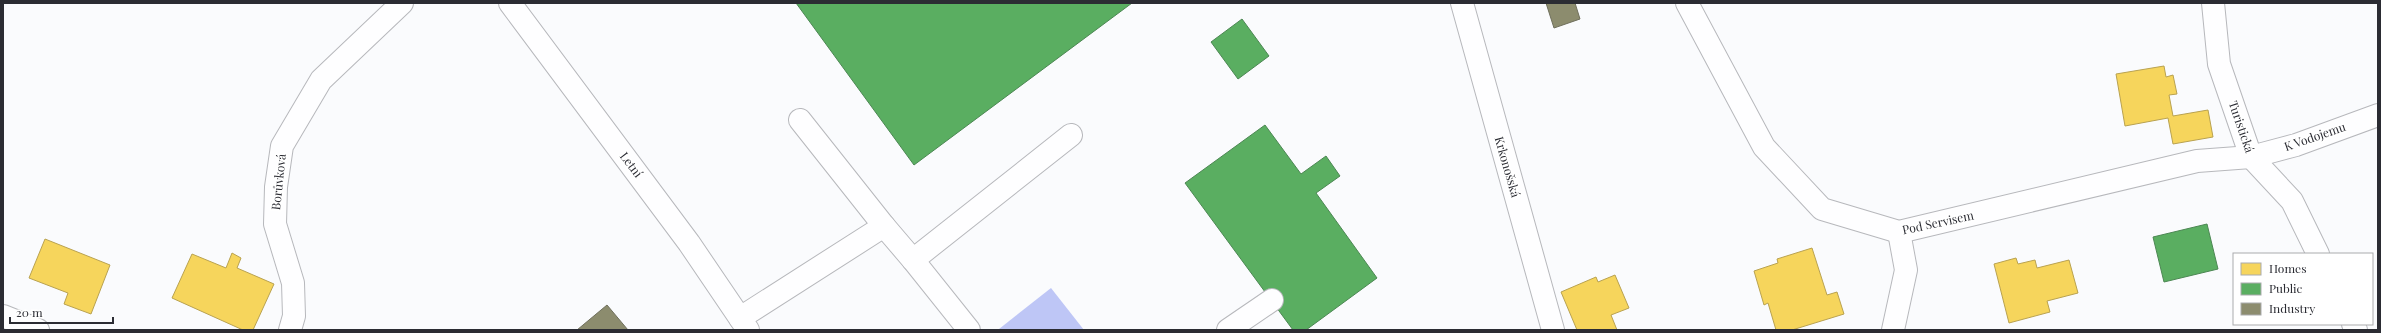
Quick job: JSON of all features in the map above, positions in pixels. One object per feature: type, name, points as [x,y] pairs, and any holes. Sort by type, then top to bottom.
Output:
[{"type":"street","name":"Borůvková","points":[[290,330],[294,316],[293,283],[275,224],[276,187],[282,146],[321,80],[402,3]]},
{"type":"street","name":"Letní","points":[[510,3],[689,243],[744,324]]},
{"type":"street","name":"Krkonošská","points":[[1462,3],[1553,330]]},
{"type":"street","name":"Pod Servisem","points":[[1687,3],[1764,147],[1822,209],[1898,232],[2197,160],[2251,157]]},
{"type":"street","name":"Turistická","points":[[2213,3],[2219,64],[2251,157],[2292,201],[2318,253]]},
{"type":"street","name":"K Vodojemu","points":[[2251,157],[2296,146],[2378,114]]},
{"type":"street","points":[[800,120],[969,330]]},
{"type":"street","points":[[913,260],[1071,135]]},
{"type":"street","points":[[744,324],[884,226]]},
{"type":"street","points":[[1893,330],[1906,270],[1898,232]]},
{"type":"street","points":[[1228,330],[1272,300]]},
{"type":"street","points":[[3,316],[38,330]]},
{"type":"water","points":[[1051,288],[1084,330],[999,329]]},
{"type":"building: Homes","points":[[2164,66],[2166,77],[2173,75],[2177,94],[2169,95],[2173,116],[2208,110],[2213,137],[2173,144],[2168,118],[2125,126],[2116,74]]},
{"type":"building: Homes","points":[[45,239],[110,265],[91,314],[64,304],[68,293],[29,278]]},
{"type":"building: Homes","points":[[1812,248],[1827,295],[1837,292],[1844,314],[1792,330],[1776,330],[1768,303],[1764,305],[1754,271],[1778,263],[1777,259]]},
{"type":"building: Homes","points":[[232,253],[241,258],[237,268],[274,284],[253,330],[243,330],[172,298],[192,254],[226,268]]},
{"type":"building: Homes","points":[[2016,258],[2018,264],[2035,260],[2037,268],[2069,260],[2078,293],[2047,301],[2050,312],[2009,323],[1994,264]]},
{"type":"building: Homes","points":[[1615,275],[1629,308],[1611,315],[1617,330],[1577,330],[1561,292],[1596,277],[1598,282]]},
{"type":"building: Public","points":[[796,3],[1132,3],[914,165]]},
{"type":"building: Public","points":[[1242,19],[1269,56],[1238,79],[1211,42]]},
{"type":"building: Public","points":[[1265,125],[1301,174],[1326,156],[1340,176],[1316,193],[1377,278],[1306,330],[1293,330],[1185,183]]},
{"type":"building: Public","points":[[2207,224],[2218,269],[2164,282],[2153,237]]},
{"type":"building: Industry","points":[[1546,3],[1575,3],[1580,19],[1554,28]]},
{"type":"building: Industry","points":[[607,305],[628,330],[577,330]]}]
